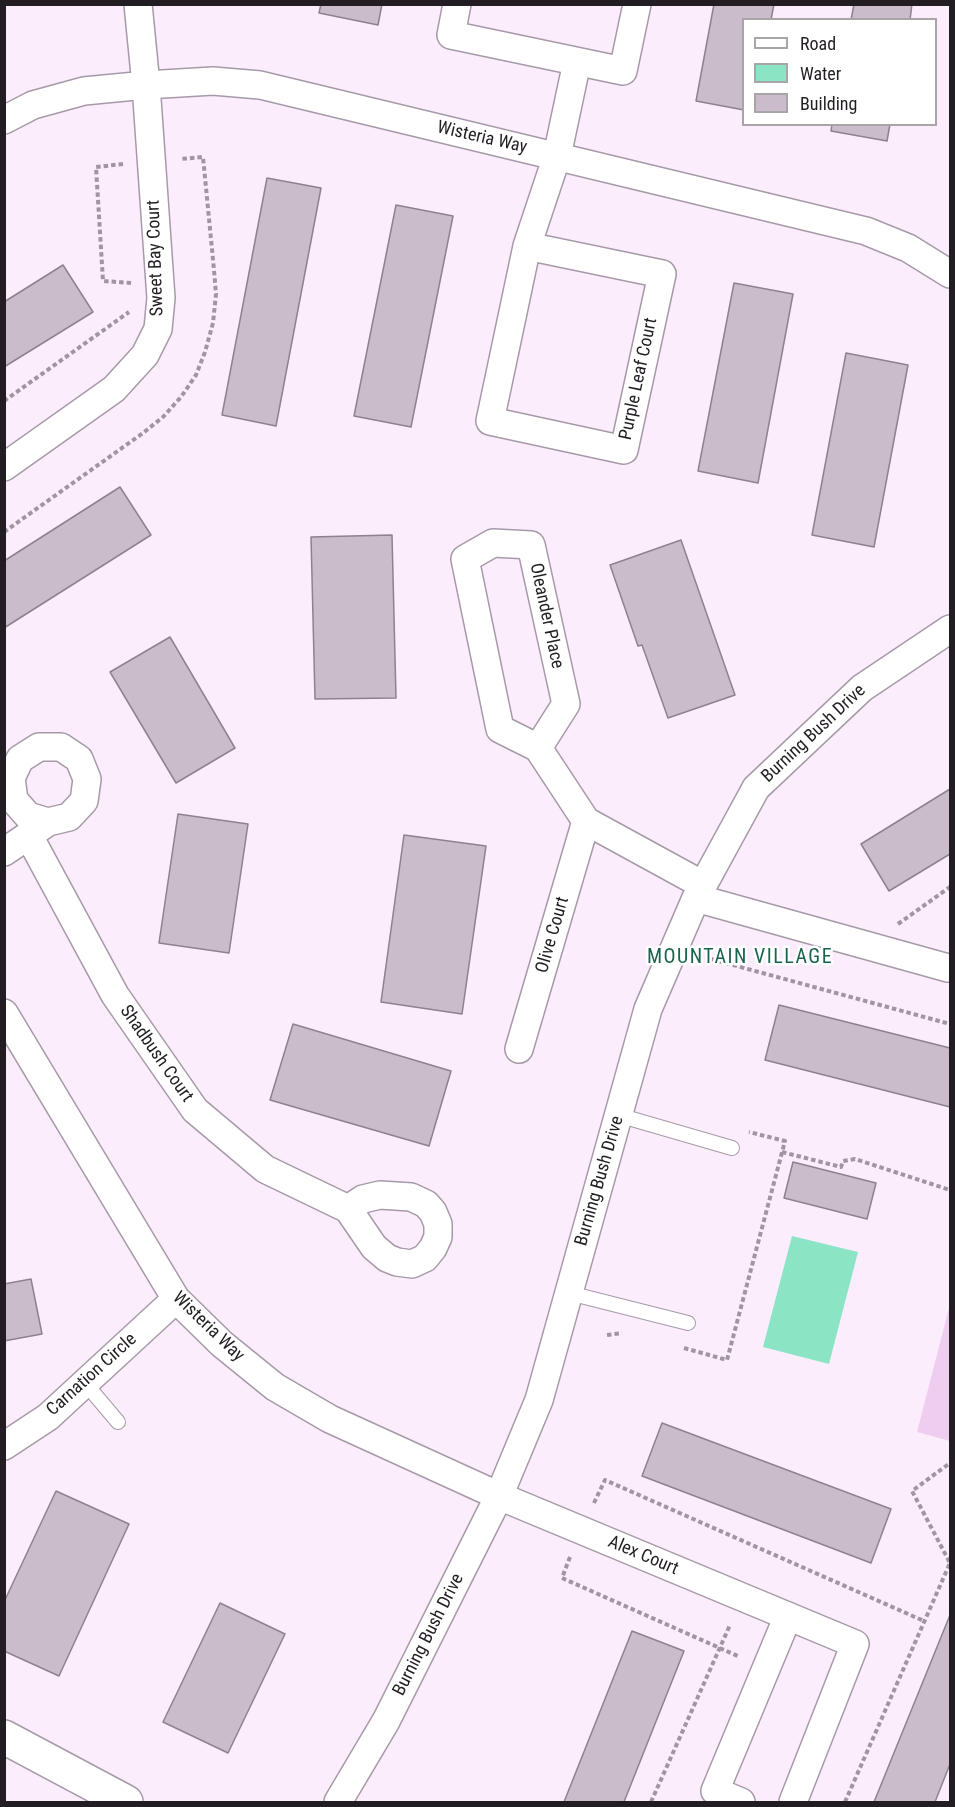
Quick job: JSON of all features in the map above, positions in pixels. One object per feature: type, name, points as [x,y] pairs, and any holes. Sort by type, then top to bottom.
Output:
[{"type":"main road","points":[[4,1737],[126,1803]]},
{"type":"street","name":"Sweet Bay Court","points":[[4,467],[114,389],[146,355],[158,329],[161,298],[138,4]]},
{"type":"street","points":[[457,4],[451,35],[623,71],[637,4]]},
{"type":"street","name":"Purple Leaf Court","points":[[527,246],[662,274],[624,450],[490,421],[527,246],[557,156],[577,62]]},
{"type":"street","name":"Wisteria Way","points":[[4,120],[33,105],[84,92],[213,81],[260,85],[866,231],[908,248],[951,274]]},
{"type":"street","name":"Oleander Place","points":[[493,543],[531,545],[566,704],[538,748],[500,729],[465,559],[493,543]]},
{"type":"street","name":"Burning Bush Drive","points":[[338,1803],[386,1721],[499,1496],[539,1400],[648,1009],[699,891],[756,788],[862,687],[951,629]]},
{"type":"street","points":[[538,748],[586,821],[699,891],[950,967]]},
{"type":"street","name":"Olive Court","points":[[519,1049],[586,821]]},
{"type":"street","name":"Shadbush Court","points":[[4,852],[39,829],[115,995],[195,1110],[265,1169],[348,1209]]},
{"type":"street","name":"Wisteria Way","points":[[4,1013],[176,1299],[222,1344],[275,1387],[330,1419],[499,1496]]},
{"type":"street","name":"Carnation Circle","points":[[4,1446],[48,1417],[176,1299]]},
{"type":"street","name":"Alex Court","points":[[499,1496],[855,1644],[793,1803]]},
{"type":"street","points":[[741,1803],[715,1791],[788,1616]]},
{"type":"lane","points":[[618,1115],[732,1148]]},
{"type":"lane","points":[[569,1293],[688,1323]]},
{"type":"lane","points":[[85,1383],[118,1422]]},
{"type":"path","points":[[127,163],[96,167],[103,281],[139,284]]},
{"type":"path","points":[[4,401],[128,313],[134,306]]},
{"type":"path","points":[[711,959],[951,1024]]},
{"type":"path","points":[[682,1348],[727,1360],[785,1141],[739,1129]]},
{"type":"path","points":[[782,1152],[841,1167],[843,1161],[855,1159],[951,1191]]},
{"type":"path","points":[[607,1335],[618,1332],[626,1333]]},
{"type":"path","points":[[845,1803],[950,1563],[912,1491],[951,1463]]},
{"type":"path","points":[[592,1507],[605,1480],[924,1622]]},
{"type":"path","points":[[573,1551],[561,1578],[766,1668]]},
{"type":"path","points":[[651,1803],[742,1598]]},
{"type":"shaded area","points":[[950,1304],[950,1441],[917,1432]]},
{"type":"water","points":[[792,1236],[858,1252],[829,1364],[763,1347]]},
{"type":"building","points":[[321,4],[382,4],[378,25],[319,13]]},
{"type":"building","points":[[714,4],[774,4],[771,18],[742,18],[742,110],[696,101]]},
{"type":"building","points":[[854,4],[912,4],[910,18],[851,18]]},
{"type":"building","points":[[832,126],[890,126],[887,141],[831,131]]},
{"type":"building","points":[[267,178],[321,188],[276,426],[222,415]]},
{"type":"building","points":[[396,205],[453,216],[411,427],[354,416]]},
{"type":"building","points":[[63,265],[93,312],[4,367],[4,302]]},
{"type":"building","points":[[734,283],[793,294],[758,483],[698,471]]},
{"type":"building","points":[[846,353],[908,365],[874,547],[812,535]]},
{"type":"building","points":[[120,487],[151,535],[4,628],[4,561]]},
{"type":"building","points":[[392,535],[396,698],[315,699],[311,537]]},
{"type":"building","points":[[681,540],[735,695],[668,718],[642,645],[638,646],[610,565]]},
{"type":"building","points":[[170,637],[235,748],[176,783],[110,672]]},
{"type":"building","points":[[950,789],[950,854],[889,891],[861,844]]},
{"type":"building","points":[[178,814],[248,824],[229,953],[159,943]]},
{"type":"building","points":[[404,835],[486,846],[462,1014],[381,1002]]},
{"type":"building","points":[[779,1005],[950,1048],[950,1107],[765,1060]]},
{"type":"building","points":[[293,1024],[451,1071],[429,1146],[270,1100]]},
{"type":"building","points":[[793,1162],[876,1183],[867,1219],[784,1198]]},
{"type":"building","points":[[31,1279],[42,1334],[4,1341],[4,1284]]},
{"type":"building","points":[[662,1423],[891,1509],[871,1563],[642,1476]]},
{"type":"building","points":[[56,1491],[129,1524],[59,1676],[4,1651],[4,1602]]},
{"type":"building","points":[[220,1603],[285,1634],[228,1753],[163,1722]]},
{"type":"building","points":[[950,1615],[950,1764],[935,1802],[874,1802]]},
{"type":"building","points":[[632,1631],[684,1651],[624,1802],[564,1802]]},
{"type":"district","name":"MOUNTAIN VILLAGE","points":[[740,958]]}]
